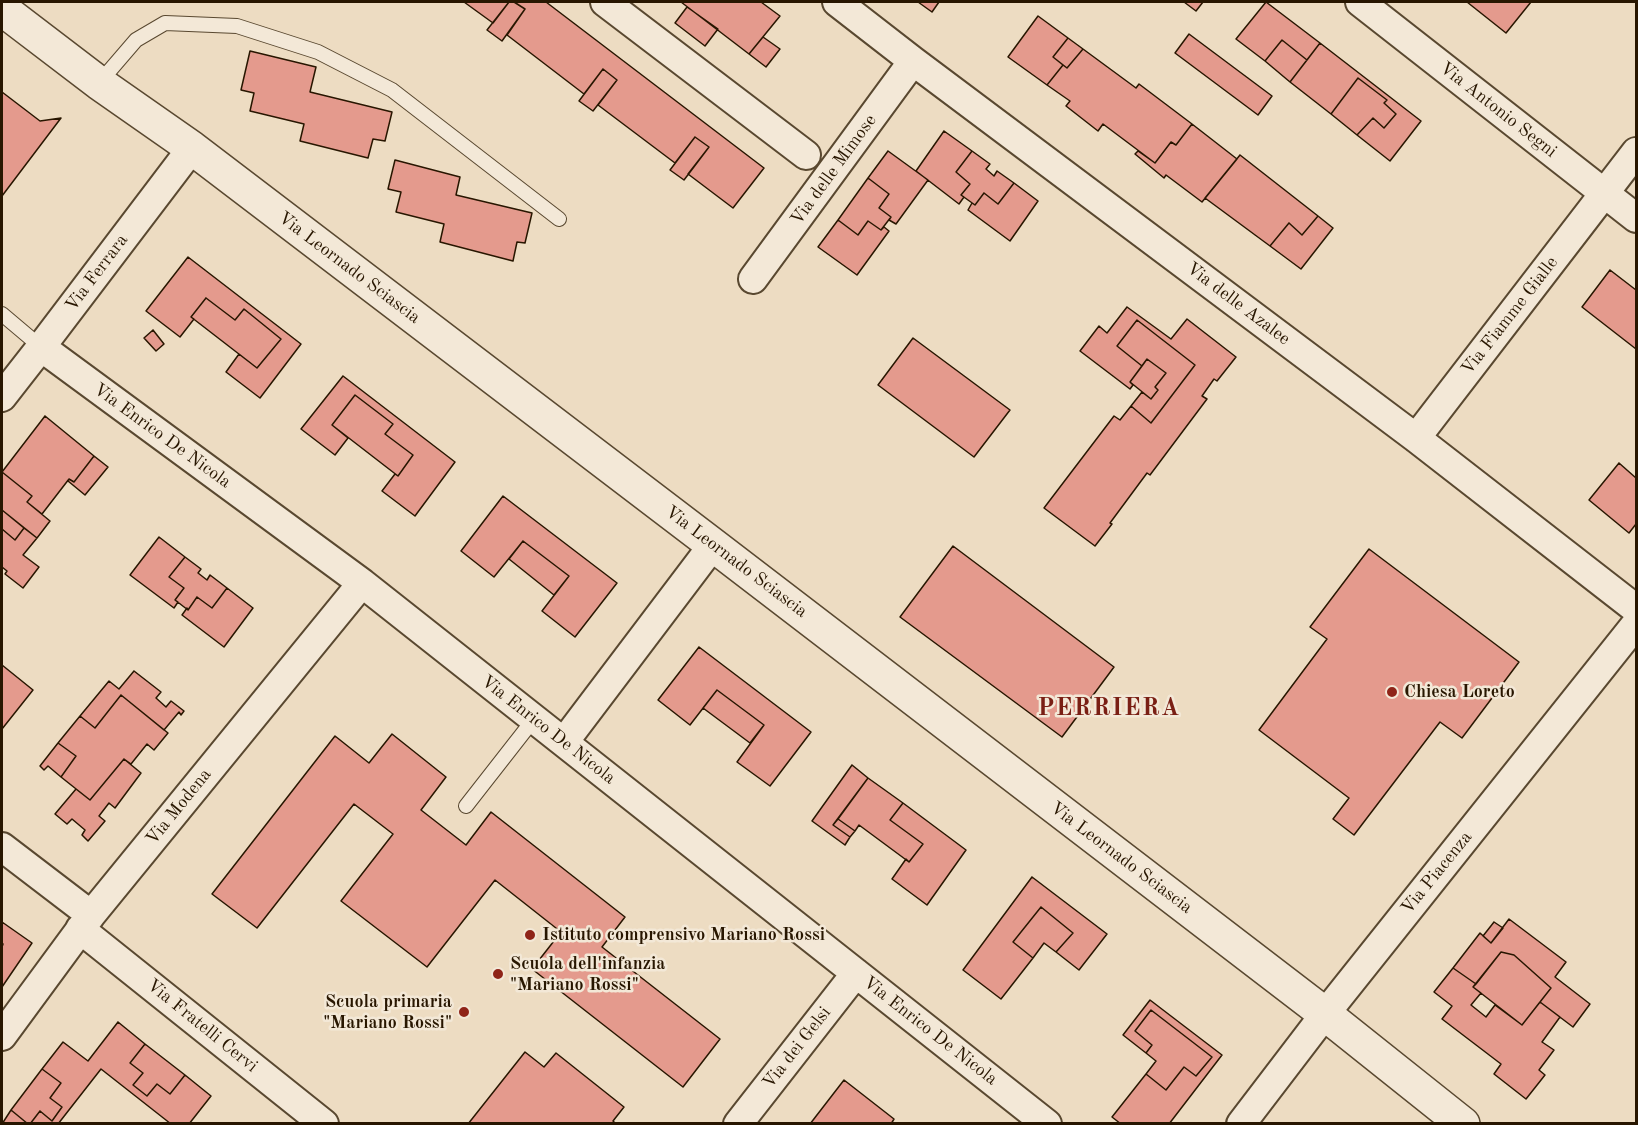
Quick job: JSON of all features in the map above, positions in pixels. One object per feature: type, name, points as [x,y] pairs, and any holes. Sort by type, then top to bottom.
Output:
[{"type":"street","name":"Via delle Mimose","points":[[605,2],[806,155]]},
{"type":"street","name":"Via delle Azalee","points":[[837,2],[1416,438],[1636,609]]},
{"type":"street","name":"Via Antonio Segni","points":[[1360,2],[1636,218]]},
{"type":"street","name":"Via Leornado Sciascia","points":[[2,9],[99,83],[192,148],[713,545],[1325,1014],[1463,1124]]},
{"type":"street","name":"Via delle Mimose","points":[[753,279],[913,61]]},
{"type":"street","name":"Via Ferrara","points":[[2,397],[192,148]]},
{"type":"street","name":"Via Fiamme Gialle","points":[[1416,438],[1636,152]]},
{"type":"street","name":"Via Enrico De Nicola","points":[[41,347],[362,583],[1047,1124]]},
{"type":"street","points":[[564,742],[713,545]]},
{"type":"street","name":"Via Modena","points":[[2,1036],[86,922],[362,583]]},
{"type":"street","name":"Via Piacenza","points":[[1241,1124],[1325,1014],[1636,624]]},
{"type":"street","name":"Via Fratelli Cervi","points":[[2,848],[324,1124]]},
{"type":"street","name":"Via dei Gelsi","points":[[738,1124],[856,973]]},
{"type":"lane","points":[[99,83],[136,40],[165,23],[237,26],[318,52],[392,90],[559,219]]},
{"type":"lane","points":[[2,314],[41,347]]},
{"type":"lane","points":[[466,806],[534,719]]},
{"type":"building","points":[[464,2],[509,2],[493,23]]},
{"type":"building","points":[[509,2],[514,2],[525,9],[502,41],[487,30]]},
{"type":"building","points":[[514,2],[546,2],[764,168],[733,208],[688,174],[709,147],[695,137],[675,163],[598,105],[617,80],[603,69],[584,94],[507,35],[525,9]]},
{"type":"building","points":[[681,2],[761,2],[780,16],[749,54]]},
{"type":"building","points":[[918,2],[939,2],[932,12]]},
{"type":"building","points":[[1184,2],[1203,2],[1196,11]]},
{"type":"building","points":[[1266,2],[1320,43],[1307,60],[1282,40],[1265,61],[1236,39]]},
{"type":"building","points":[[1467,2],[1531,2],[1506,33]]},
{"type":"building","points":[[687,7],[718,29],[705,46],[675,23]]},
{"type":"building","points":[[1038,16],[1068,38],[1053,57],[1063,65],[1047,85],[1008,57]]},
{"type":"building","points":[[1189,34],[1272,96],[1258,115],[1175,53]]},
{"type":"building","points":[[763,37],[780,49],[766,67],[749,54]]},
{"type":"building","points":[[1068,38],[1083,49],[1067,68],[1053,57]]},
{"type":"building","points":[[1282,40],[1307,60],[1290,82],[1265,61]]},
{"type":"building","points":[[1320,43],[1421,121],[1390,161],[1357,135],[1373,118],[1384,128],[1396,114],[1384,103],[1387,100],[1358,78],[1331,114],[1290,82]]},
{"type":"building","points":[[1083,49],[1136,88],[1139,84],[1192,124],[1176,145],[1171,142],[1155,163],[1103,124],[1098,131],[1066,106],[1070,101],[1047,85],[1063,65],[1067,68]]},
{"type":"building","points":[[250,51],[316,67],[310,92],[392,112],[385,141],[373,139],[368,158],[300,141],[304,124],[250,111],[254,93],[241,90]]},
{"type":"building","points":[[603,69],[617,80],[593,111],[579,101]]},
{"type":"building","points":[[1358,78],[1387,100],[1384,103],[1396,114],[1384,128],[1373,118],[1357,135],[1331,114]]},
{"type":"building","points":[[2,92],[40,121],[61,118],[2,196]]},
{"type":"building","points":[[1192,124],[1237,159],[1202,202],[1166,175],[1164,178],[1135,154],[1138,151],[1155,163],[1171,142],[1176,145]]},
{"type":"building","points":[[944,131],[972,151],[956,172],[970,184],[961,195],[964,197],[959,204],[916,171]]},
{"type":"building","points":[[695,137],[709,147],[684,180],[670,170]]},
{"type":"building","points":[[888,151],[928,180],[896,224],[889,220],[891,217],[879,208],[889,194],[868,178]]},
{"type":"building","points":[[972,151],[990,164],[986,169],[994,176],[997,171],[1014,183],[998,204],[984,193],[975,205],[961,195],[970,184],[956,172]]},
{"type":"building","points":[[1240,155],[1318,216],[1302,235],[1289,223],[1270,246],[1205,198]]},
{"type":"building","points":[[395,160],[460,177],[456,195],[532,213],[525,243],[517,242],[513,261],[440,242],[444,224],[396,212],[401,192],[388,189]]},
{"type":"building","points":[[868,178],[889,194],[879,208],[891,217],[881,230],[868,221],[858,235],[838,220]]},
{"type":"building","points":[[1014,183],[1038,201],[1010,241],[968,210],[972,203],[975,205],[984,193],[998,204]]},
{"type":"building","points":[[1318,216],[1333,228],[1301,269],[1270,246],[1289,223],[1302,235]]},
{"type":"building","points":[[838,220],[858,235],[868,221],[881,230],[884,227],[889,231],[857,275],[818,247]]},
{"type":"building","points":[[188,257],[301,344],[260,398],[226,372],[239,354],[257,368],[281,339],[244,309],[235,320],[206,298],[191,317],[194,319],[180,337],[146,311]]},
{"type":"building","points":[[1610,270],[1636,290],[1636,349],[1582,307]]},
{"type":"building","points":[[206,298],[235,320],[244,309],[281,339],[257,368],[191,317]]},
{"type":"building","points":[[1127,307],[1171,339],[1187,319],[1236,357],[1217,381],[1214,379],[1202,396],[1207,399],[1150,475],[1147,473],[1095,546],[1044,508],[1114,416],[1120,420],[1131,406],[1151,423],[1195,365],[1137,320],[1117,346],[1142,366],[1130,382],[1133,385],[1130,389],[1080,351],[1099,326],[1107,333]]},
{"type":"building","points":[[1137,320],[1195,365],[1151,423],[1131,406],[1142,392],[1151,399],[1158,390],[1155,387],[1166,373],[1147,359],[1142,366],[1117,346]]},
{"type":"building","points":[[153,330],[164,344],[156,351],[144,338]]},
{"type":"building","points":[[913,338],[1010,410],[974,457],[878,385]]},
{"type":"building","points":[[1147,359],[1166,373],[1155,387],[1158,390],[1151,399],[1130,382]]},
{"type":"building","points":[[343,376],[455,462],[415,516],[382,491],[395,474],[398,476],[413,455],[385,434],[393,424],[355,395],[332,425],[348,438],[335,455],[301,429]]},
{"type":"building","points":[[355,395],[393,424],[385,434],[413,455],[398,476],[332,425]]},
{"type":"building","points":[[45,416],[94,456],[74,482],[69,479],[42,514],[27,502],[32,496],[2,472]]},
{"type":"building","points":[[94,456],[108,467],[85,495],[68,481],[69,479],[74,482]]},
{"type":"building","points":[[1619,463],[1636,478],[1636,524],[1629,533],[1589,500]]},
{"type":"building","points":[[2,472],[32,496],[27,502],[50,521],[37,538],[2,510]]},
{"type":"building","points":[[503,496],[617,583],[575,637],[542,611],[569,576],[523,541],[494,577],[461,551]]},
{"type":"building","points":[[2,510],[24,528],[15,540],[2,529]]},
{"type":"building","points":[[24,528],[37,538],[23,555],[39,567],[23,588],[5,574],[7,571],[2,567],[2,529],[15,540]]},
{"type":"building","points":[[159,537],[185,557],[169,577],[184,588],[175,600],[178,602],[174,608],[130,575]]},
{"type":"building","points":[[523,541],[569,576],[554,595],[509,559]]},
{"type":"building","points":[[953,546],[1114,667],[1062,737],[900,617]]},
{"type":"building","name":"Chiesa Loreto","points":[[1369,549],[1519,662],[1462,738],[1440,722],[1354,835],[1333,819],[1349,798],[1259,730],[1327,639],[1310,627]]},
{"type":"building","points":[[185,557],[201,569],[198,573],[207,580],[210,575],[227,588],[212,608],[197,597],[188,610],[175,600],[184,588],[169,577]]},
{"type":"building","points":[[227,588],[253,608],[224,647],[182,615],[197,597],[212,608]]},
{"type":"building","points":[[699,647],[811,732],[770,786],[737,762],[764,725],[717,690],[690,725],[658,700]]},
{"type":"building","points":[[2,665],[33,690],[2,729]]},
{"type":"building","points":[[134,671],[161,692],[156,698],[166,707],[171,701],[184,711],[181,715],[179,712],[164,730],[121,695],[95,728],[80,716],[109,681],[119,689]]},
{"type":"building","points":[[717,690],[764,725],[750,743],[703,708]]},
{"type":"building","points":[[121,695],[168,733],[154,750],[147,744],[131,764],[124,759],[90,800],[61,777],[76,756],[58,743],[80,716],[95,728]]},
{"type":"building","points":[[392,734],[446,777],[421,810],[466,845],[491,812],[625,917],[602,947],[720,1039],[683,1087],[532,969],[561,932],[495,880],[427,967],[341,901],[393,834],[354,804],[257,928],[212,894],[335,736],[369,763]]},
{"type":"building","points":[[58,743],[76,756],[61,777],[48,766],[44,770],[40,766]]},
{"type":"building","points":[[124,759],[141,773],[115,808],[109,803],[99,816],[105,821],[88,841],[82,835],[85,830],[72,819],[67,824],[55,814],[76,789],[90,800]]},
{"type":"building","points":[[852,765],[868,778],[833,825],[850,837],[845,845],[812,821]]},
{"type":"building","points":[[868,778],[903,803],[890,820],[923,844],[909,862],[859,825],[855,831],[838,819]]},
{"type":"building","points":[[903,803],[966,850],[927,905],[892,879],[906,859],[909,862],[923,844],[890,820]]},
{"type":"building","points":[[838,819],[855,831],[850,837],[833,825]]},
{"type":"building","points":[[1032,877],[1107,934],[1079,970],[1056,952],[1073,933],[1041,907],[1013,942],[1033,958],[1001,999],[963,970]]},
{"type":"building","points":[[1041,907],[1073,933],[1056,952],[1044,943],[1033,958],[1013,942]]},
{"type":"building","points":[[1509,919],[1566,962],[1555,977],[1590,1004],[1573,1027],[1540,1002],[1551,988],[1514,955],[1501,952],[1476,984],[1453,968],[1480,933],[1491,943]]},
{"type":"building","points":[[2,922],[32,943],[2,987],[3,944]]},
{"type":"building","points":[[1494,922],[1503,928],[1491,943],[1483,936]]},
{"type":"building","points":[[1501,952],[1514,955],[1551,988],[1522,1025],[1473,987]]},
{"type":"building","points":[[1453,968],[1476,984],[1473,987],[1481,993],[1471,1005],[1486,1017],[1495,1005],[1522,1025],[1540,1002],[1560,1017],[1542,1042],[1554,1050],[1539,1070],[1545,1075],[1526,1099],[1494,1074],[1501,1064],[1442,1019],[1452,1006],[1434,992]]},
{"type":"building","points":[[1150,1000],[1222,1055],[1169,1124],[1121,1124],[1112,1117],[1146,1074],[1166,1090],[1184,1067],[1196,1076],[1212,1057],[1151,1010],[1135,1031],[1152,1045],[1146,1053],[1123,1035]]},
{"type":"building","points":[[1151,1010],[1212,1057],[1196,1076],[1184,1067],[1166,1090],[1146,1074],[1156,1061],[1146,1053],[1152,1045],[1135,1031]]},
{"type":"building","points":[[118,1022],[145,1044],[130,1063],[143,1073],[133,1085],[147,1096],[157,1084],[170,1094],[185,1075],[211,1096],[189,1124],[171,1124],[101,1069],[58,1124],[30,1124],[40,1111],[52,1121],[62,1107],[50,1098],[61,1083],[42,1069],[63,1042],[88,1061]]},
{"type":"building","points":[[145,1044],[185,1075],[170,1094],[157,1084],[147,1096],[133,1085],[143,1073],[130,1063]]},
{"type":"building","points":[[525,1052],[544,1067],[556,1053],[624,1107],[613,1121],[616,1124],[468,1124]]},
{"type":"building","points":[[42,1069],[61,1083],[50,1098],[62,1107],[52,1121],[40,1111],[28,1124],[11,1110]]},
{"type":"building","points":[[844,1080],[894,1119],[891,1124],[810,1124]]},
{"type":"building","points":[[11,1110],[28,1124],[2,1124]]},
{"type":"place","name":"Chiesa Loreto","points":[[1392,692]]},
{"type":"place","name":"Istituto comprensivo Mariano Rossi","points":[[530,935]]},
{"type":"place","name":"Scuola dell'infanzia \"Mariano Rossi\"","points":[[498,974]]},
{"type":"place","name":"Scuola primaria \"Mariano Rossi\"","points":[[464,1012]]},
{"type":"district","name":"PERRIERA","points":[[1109,709]]}]
